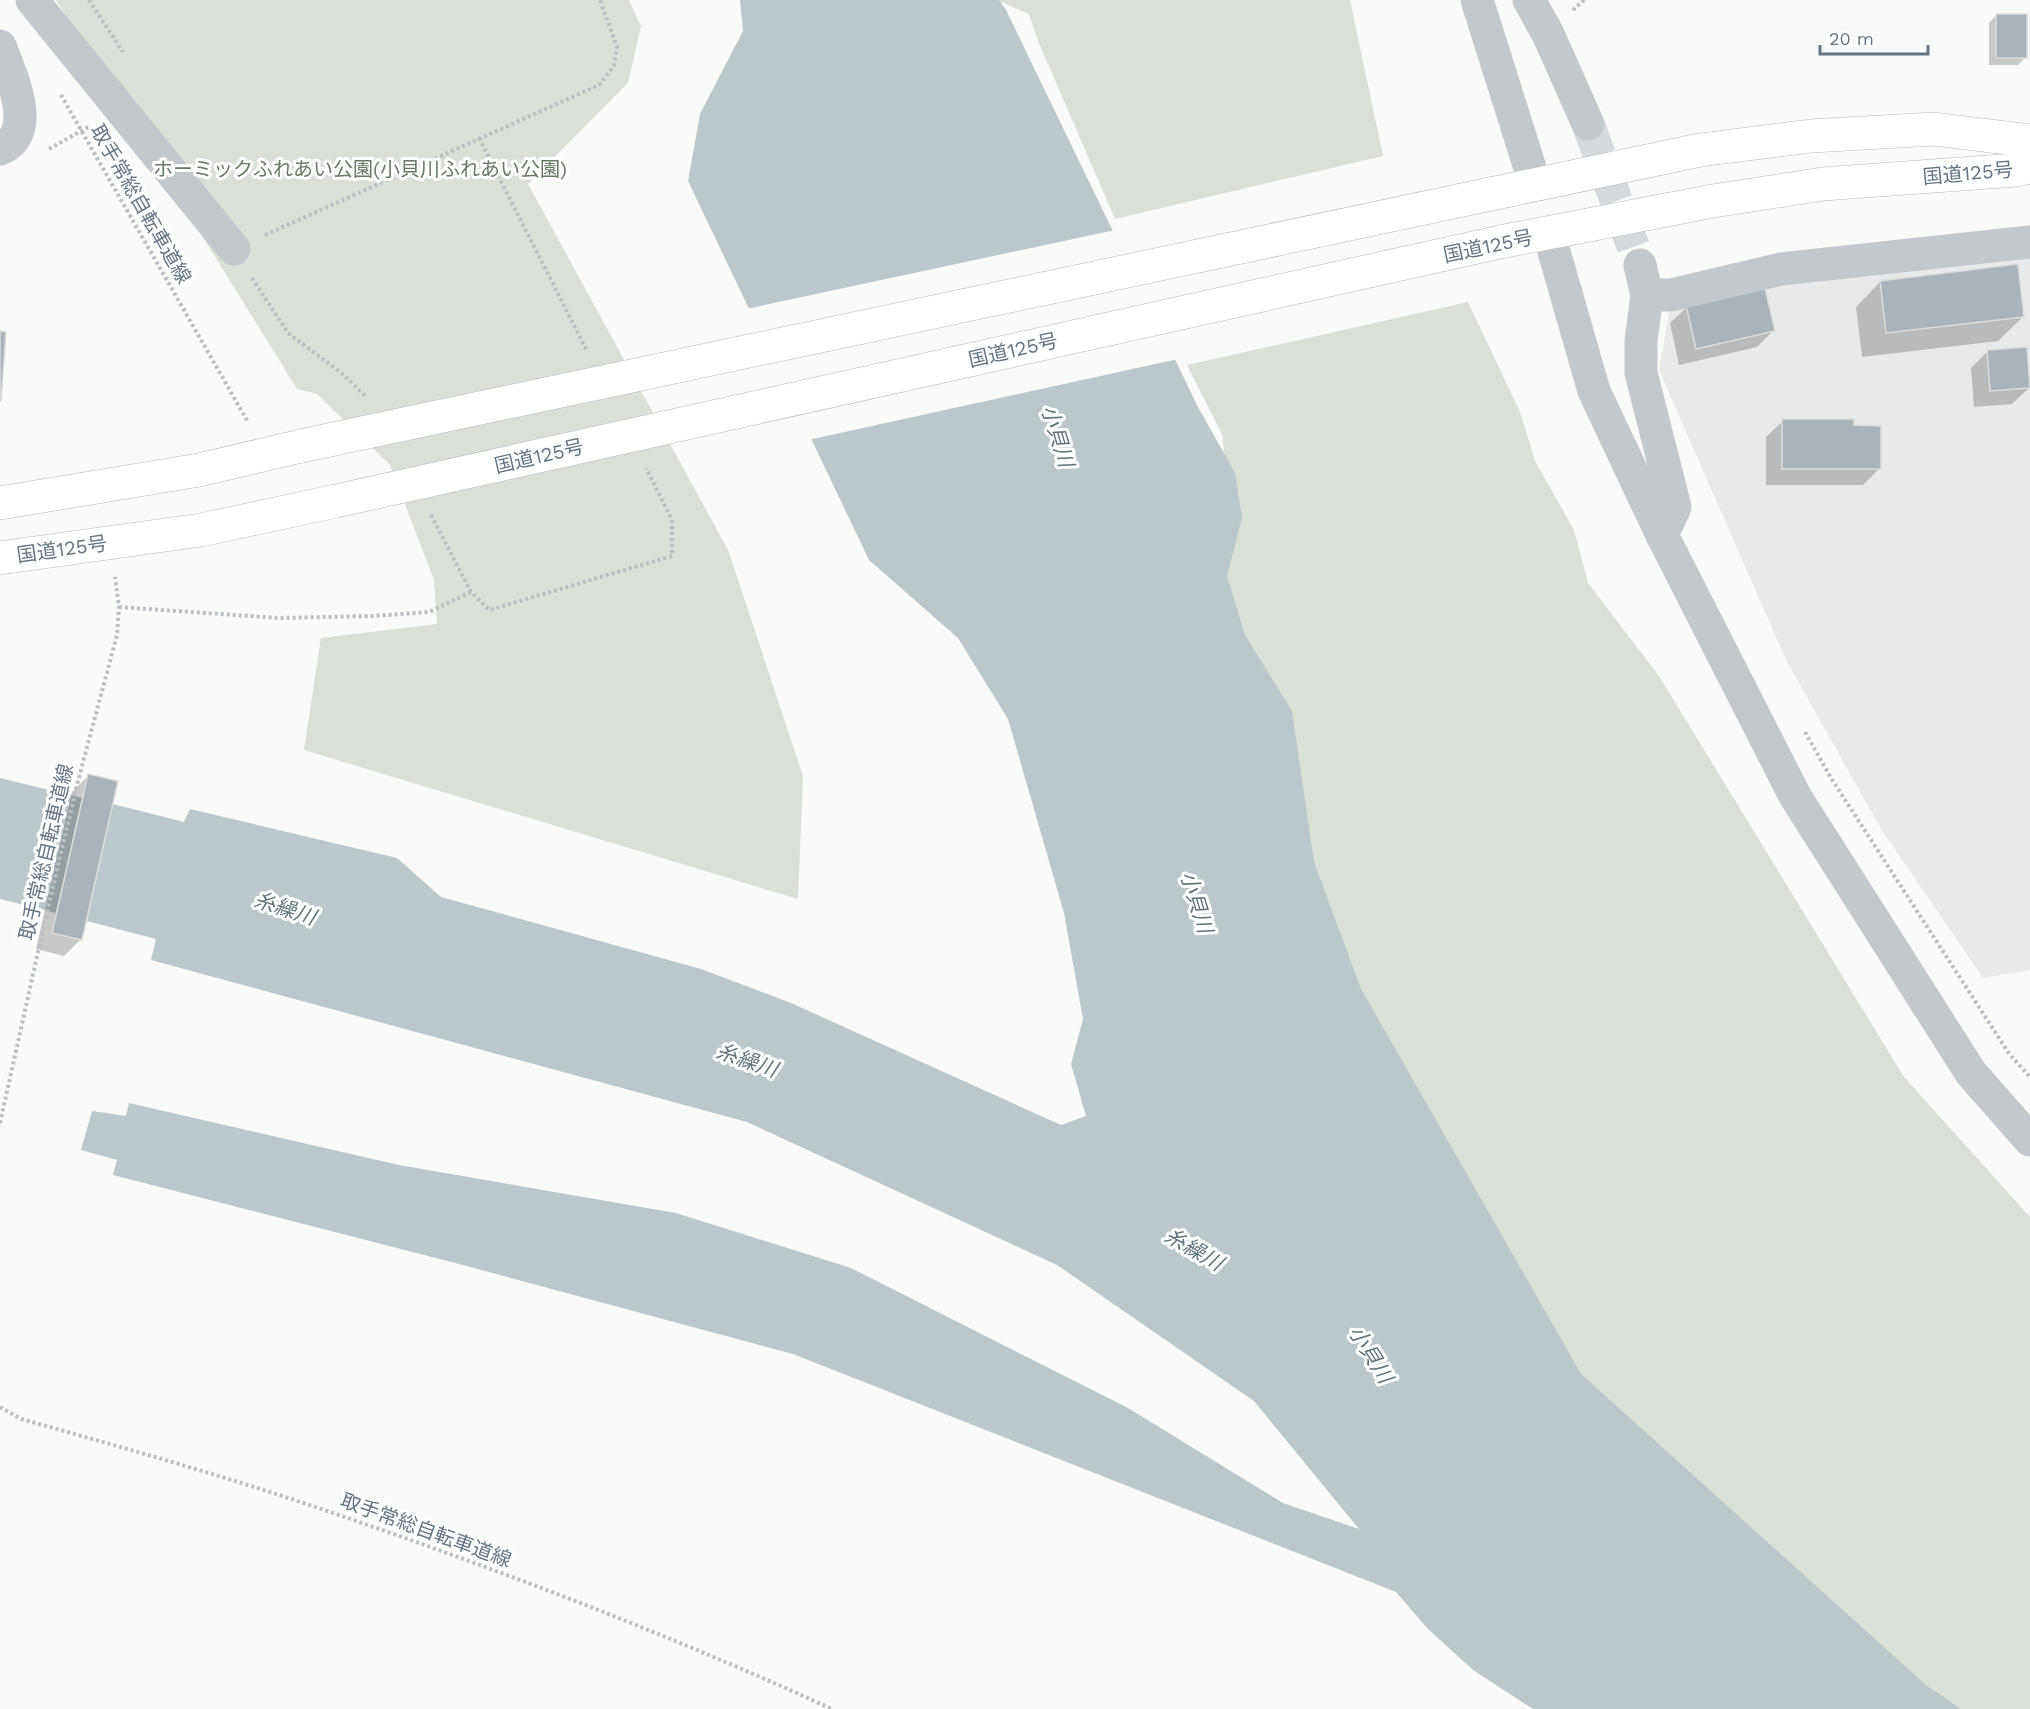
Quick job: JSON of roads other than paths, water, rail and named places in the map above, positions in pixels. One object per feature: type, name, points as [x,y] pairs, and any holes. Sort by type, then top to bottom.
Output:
[{"type":"highway","name":"国道125号","points":[[0,502],[199,470],[300,446],[1700,150],[1811,136],[1934,129],[2030,141]]},
{"type":"highway","name":"国道125号","points":[[0,558],[201,530],[1500,242],[1713,201],[1823,184],[1937,177],[2030,167]]},
{"type":"lane","points":[[32,0],[234,249]]},
{"type":"lane","points":[[1477,0],[1535,184]]},
{"type":"lane","points":[[1529,0],[1548,34],[1588,124]]},
{"type":"lane","points":[[0,46],[16,89],[20,121],[19,132],[12,143],[0,149]]},
{"type":"lane","points":[[1549,234],[1594,391],[1662,535],[1795,796],[1971,1073],[2030,1140]]},
{"type":"lane","points":[[1662,535],[1675,507],[1641,373],[1643,280],[1671,295],[1781,269],[2030,242]]},
{"type":"water","points":[[740,0],[999,0],[1006,10],[1198,407],[1235,473],[1242,518],[1227,576],[1245,635],[1292,711],[1314,862],[1361,989],[1581,1374],[1926,1685],[1961,1709],[1533,1709],[1473,1670],[1428,1629],[1396,1592],[793,1354],[463,1265],[113,1175],[117,1160],[81,1150],[92,1111],[126,1116],[129,1103],[399,1165],[676,1213],[851,1268],[1128,1408],[1283,1503],[1359,1529],[1254,1401],[1057,1265],[747,1122],[151,960],[156,939],[87,921],[113,804],[184,822],[190,809],[397,858],[441,897],[701,969],[791,1003],[1061,1125],[1086,1116],[1071,1064],[1083,1019],[1064,913],[1008,719],[958,638],[869,560],[688,181],[700,114],[743,31]]},
{"type":"water","points":[[0,778],[82,798],[56,913],[0,899]]},
{"type":"tunnel","points":[[1588,124],[1640,265]]},
{"type":"park label","name":"ホーミックふれあい公園(小貝川ふれあい公園)","points":[[360,169]]},
{"type":"water label","name":"小貝川","points":[[1058,436]]},
{"type":"water label","name":"小貝川","points":[[1197,902]]},
{"type":"water label","name":"糸繰川","points":[[285,908]]},
{"type":"water label","name":"糸繰川","points":[[747,1060]]},
{"type":"water label","name":"糸繰川","points":[[1194,1249]]},
{"type":"water label","name":"小貝川","points":[[1371,1354]]}]
